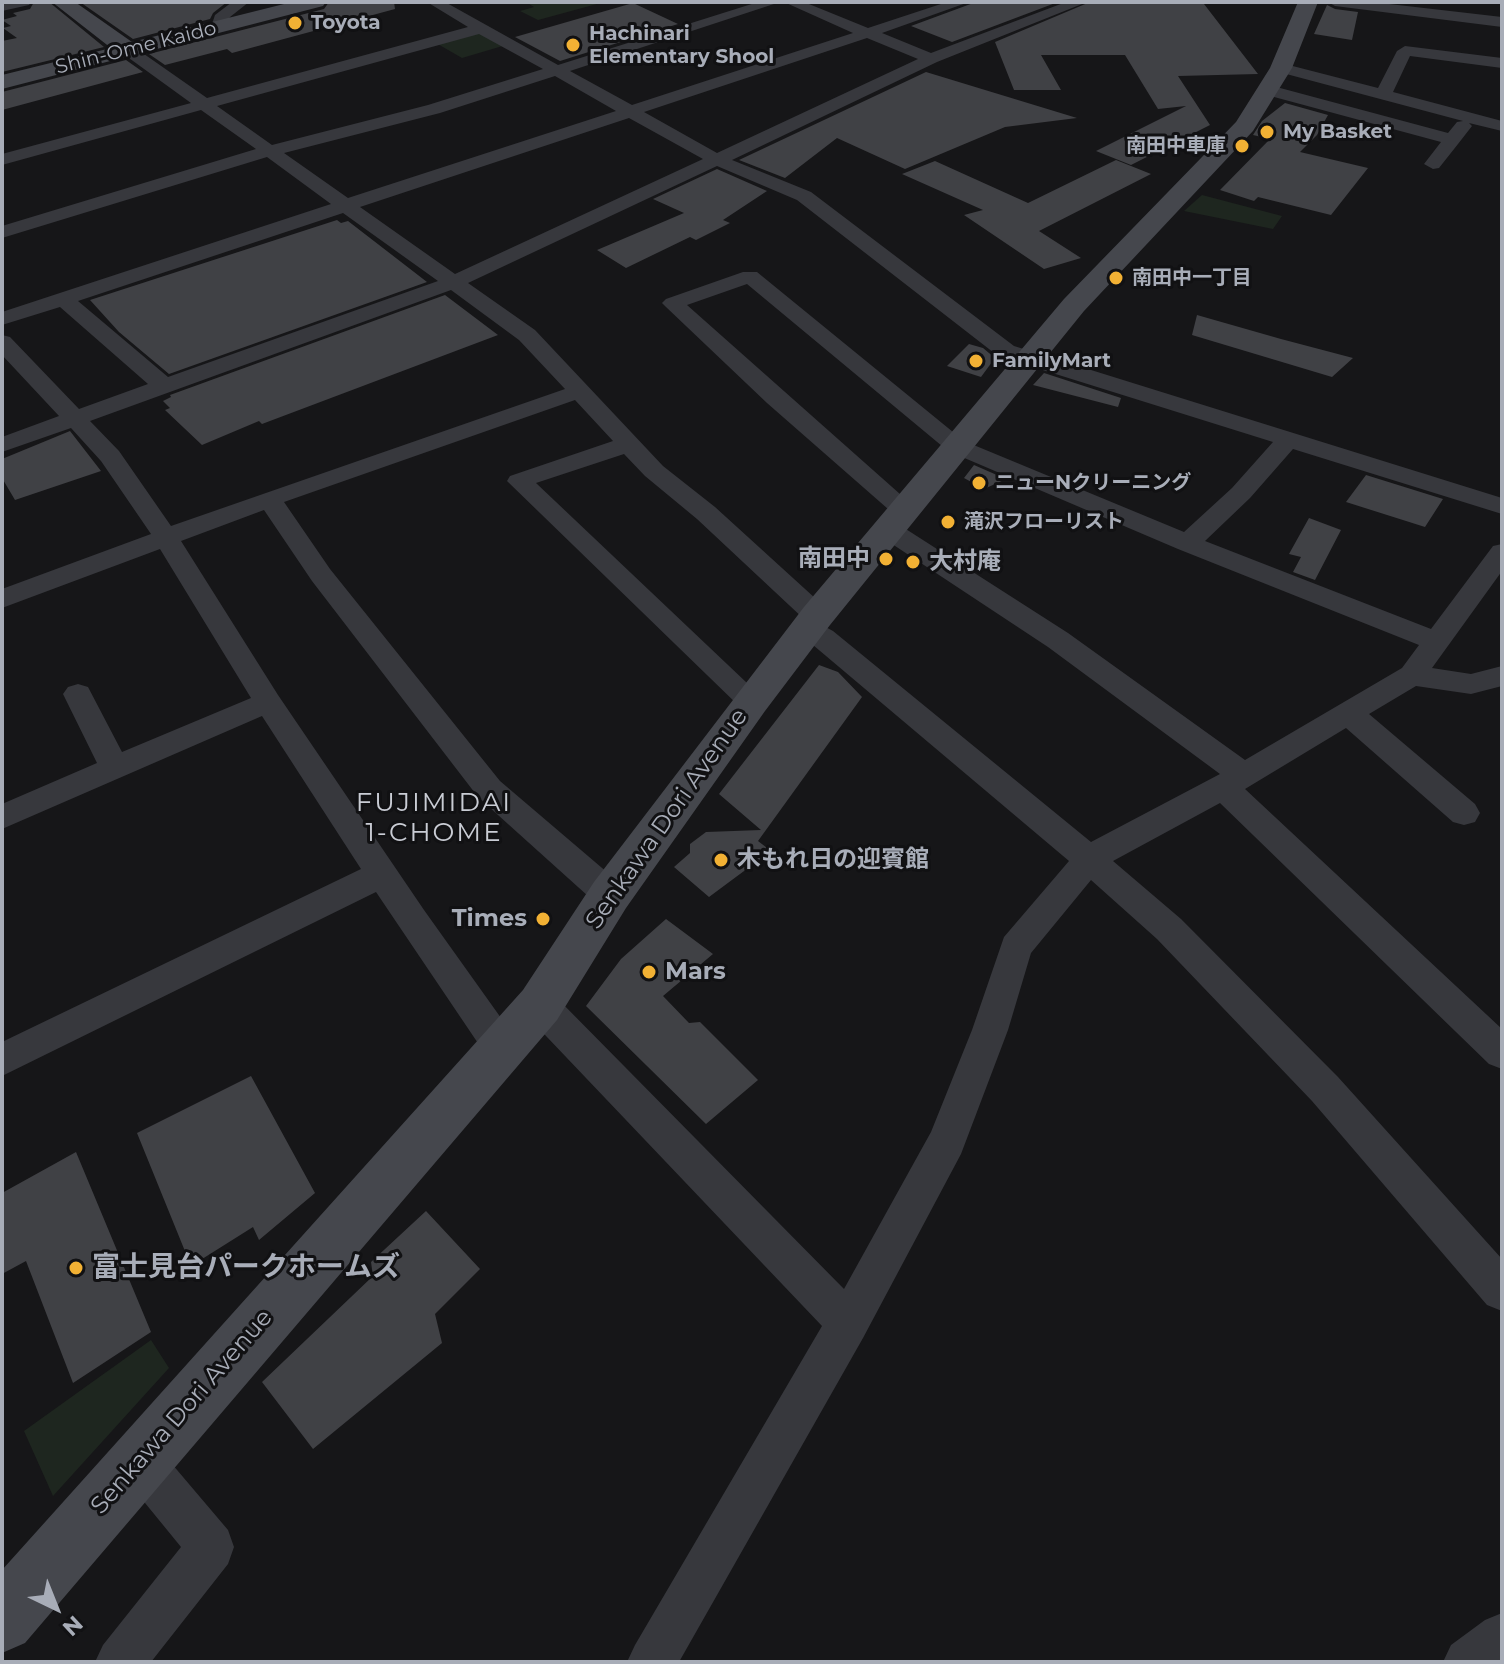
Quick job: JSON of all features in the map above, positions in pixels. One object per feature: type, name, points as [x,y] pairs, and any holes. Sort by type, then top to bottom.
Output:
[{"type":"main road","points":[[62,2],[128,50]]},
{"type":"main road","name":"Shin-Ome Kaido","points":[[2,82],[316,2]]},
{"type":"main road","name":"Senkawa Dori Avenue","points":[[2,1620],[540,1005],[610,895],[751,701],[812,623],[1074,305],[1217,159],[1245,126],[1275,79],[1308,2]]},
{"type":"street","points":[[2,7],[24,2]]},
{"type":"street","points":[[219,27],[223,15],[242,2]]},
{"type":"street","points":[[434,2],[717,160],[804,196],[1006,351],[1502,506]]},
{"type":"street","points":[[2,232],[269,151],[434,109],[773,2]]},
{"type":"street","points":[[791,2],[931,59]]},
{"type":"street","points":[[2,319],[962,2]]},
{"type":"street","points":[[2,445],[453,283],[931,59],[1080,2]]},
{"type":"street","points":[[1335,2],[1497,22],[1501,2]]},
{"type":"street","points":[[2,160],[482,28]]},
{"type":"street","points":[[128,50],[527,335],[654,471],[706,513],[823,638],[1169,929],[1325,1089],[1502,1290]]},
{"type":"street","points":[[1384,94],[1405,51],[1502,63]]},
{"type":"street","points":[[1275,79],[1384,94],[1502,126]]},
{"type":"street","points":[[1275,79],[1452,140]]},
{"type":"street","points":[[1433,164],[1470,118]]},
{"type":"street","points":[[1437,642],[1187,543],[956,446],[750,276],[673,303],[775,398],[897,520],[1058,640],[1234,781],[1502,1053]]},
{"type":"street","points":[[63,299],[165,387]]},
{"type":"street","points":[[2,342],[110,456],[167,539],[268,702],[503,1050]]},
{"type":"street","points":[[2,599],[269,499],[580,391]]},
{"type":"street","points":[[1187,543],[1241,493],[1288,440]]},
{"type":"street","points":[[629,444],[519,481],[751,701]]},
{"type":"street","points":[[269,499],[321,575],[489,789],[610,895]]},
{"type":"street","points":[[652,1662],[848,1323],[947,1141],[990,1030],[1016,947],[1089,859],[1234,781],[1412,675],[1502,552]]},
{"type":"street","points":[[1412,675],[1471,684],[1502,676]]},
{"type":"street","points":[[78,694],[115,768]]},
{"type":"street","points":[[2,817],[268,702]]},
{"type":"street","points":[[1349,714],[1464,813]]},
{"type":"street","points":[[2,1060],[382,874]]},
{"type":"street","points":[[540,1005],[848,1323]]},
{"type":"street","points":[[120,1662],[211,1547],[139,1460]]},
{"type":"street","points":[[1468,1662],[1502,1637]]},
{"type":"shaded area","points":[[526,2],[604,2],[538,20],[520,11],[534,7]]},
{"type":"shaded area","points":[[481,31],[506,45],[462,58],[436,43]]},
{"type":"shaded area","points":[[1202,195],[1282,216],[1273,229],[1184,211]]},
{"type":"shaded area","points":[[151,1340],[169,1368],[53,1496],[24,1431]]},
{"type":"building","points":[[34,2],[49,2],[104,47],[2,72],[2,41],[17,38],[3,28],[11,26],[2,20],[17,16],[13,13],[30,9]]},
{"type":"building","points":[[80,2],[227,2],[210,19],[133,39]]},
{"type":"building","points":[[329,2],[394,2],[395,9],[232,53],[227,49],[165,65],[149,54],[324,9]]},
{"type":"building","points":[[976,2],[1058,2],[952,42],[911,26]]},
{"type":"building","points":[[1090,2],[1204,4],[1258,74],[1178,76],[1210,125],[1131,165],[1096,151],[1186,106],[1158,109],[1125,55],[1041,55],[1061,90],[1014,90],[995,42]]},
{"type":"building","points":[[633,3],[678,24],[560,61],[515,37]]},
{"type":"building","points":[[1327,5],[1358,12],[1352,40],[1314,34]]},
{"type":"building","points":[[126,60],[143,72],[2,110],[2,92]]},
{"type":"building","points":[[926,72],[1077,118],[1005,127],[905,169],[837,138],[785,178],[739,160]]},
{"type":"building","points":[[1285,103],[1328,115],[1317,135],[1300,152],[1368,168],[1331,215],[1258,197],[1254,201],[1220,190],[1270,139],[1253,135],[1262,121]]},
{"type":"building","points":[[1116,160],[1151,174],[1039,231],[1081,258],[1044,269],[964,215],[983,210],[902,174],[935,161],[1028,203]]},
{"type":"building","points":[[717,169],[767,191],[723,220],[730,223],[696,240],[690,237],[626,268],[597,250],[684,213],[653,199]]},
{"type":"building","points":[[337,220],[341,223],[348,221],[427,282],[169,374],[119,332],[90,300]]},
{"type":"building","points":[[445,295],[498,335],[262,424],[259,421],[202,445],[165,410],[170,408],[163,401],[170,395]]},
{"type":"building","points":[[1197,315],[1353,358],[1332,377],[1192,335]]},
{"type":"building","points":[[969,344],[983,348],[995,358],[981,377],[947,366]]},
{"type":"building","points":[[1044,373],[1121,398],[1118,407],[1033,385]]},
{"type":"building","points":[[70,431],[101,471],[15,500],[2,478],[2,459]]},
{"type":"building","points":[[974,465],[1006,479],[984,489],[964,478]]},
{"type":"building","points":[[1366,475],[1443,499],[1425,527],[1346,502]]},
{"type":"building","points":[[1309,518],[1341,530],[1315,580],[1293,572],[1301,557],[1289,554]]},
{"type":"building","points":[[819,665],[838,672],[862,697],[758,841],[771,851],[709,897],[674,867],[690,853],[690,844],[706,832],[761,830],[719,794]]},
{"type":"building","points":[[666,919],[713,954],[663,996],[689,1023],[700,1022],[758,1080],[706,1124],[586,1006],[621,959]]},
{"type":"building","points":[[251,1076],[315,1193],[259,1240],[253,1227],[191,1266],[137,1133]]},
{"type":"building","name":"富士見台パークホームズ","points":[[76,1152],[151,1332],[73,1383],[26,1261],[2,1274],[2,1193]]},
{"type":"building","points":[[426,1211],[480,1269],[435,1314],[442,1343],[313,1449],[262,1382],[373,1276],[371,1262]]},
{"type":"place","name":"Toyota","points":[[295,23]]},
{"type":"place","name":"Hachinari Elementary Shool","points":[[573,45]]},
{"type":"place","name":"My Basket","points":[[1267,132]]},
{"type":"place","name":"南田中車庫","points":[[1242,146]]},
{"type":"place","name":"南田中一丁目","points":[[1116,278]]},
{"type":"place","name":"FamilyMart","points":[[976,361]]},
{"type":"place","name":"ニューNクリーニング","points":[[979,483]]},
{"type":"place","name":"滝沢フローリスト","points":[[948,522]]},
{"type":"place","name":"南田中","points":[[886,559]]},
{"type":"place","name":"大村庵","points":[[913,562]]},
{"type":"place","name":"木もれ日の迎賓館","points":[[721,860]]},
{"type":"place","name":"Times","points":[[543,919]]},
{"type":"place","name":"Mars","points":[[649,972]]},
{"type":"place","name":"富士見台パークホームズ","points":[[76,1268]]},
{"type":"district","name":"FUJIMIDAI 1-CHOME","points":[[434,818]]}]
